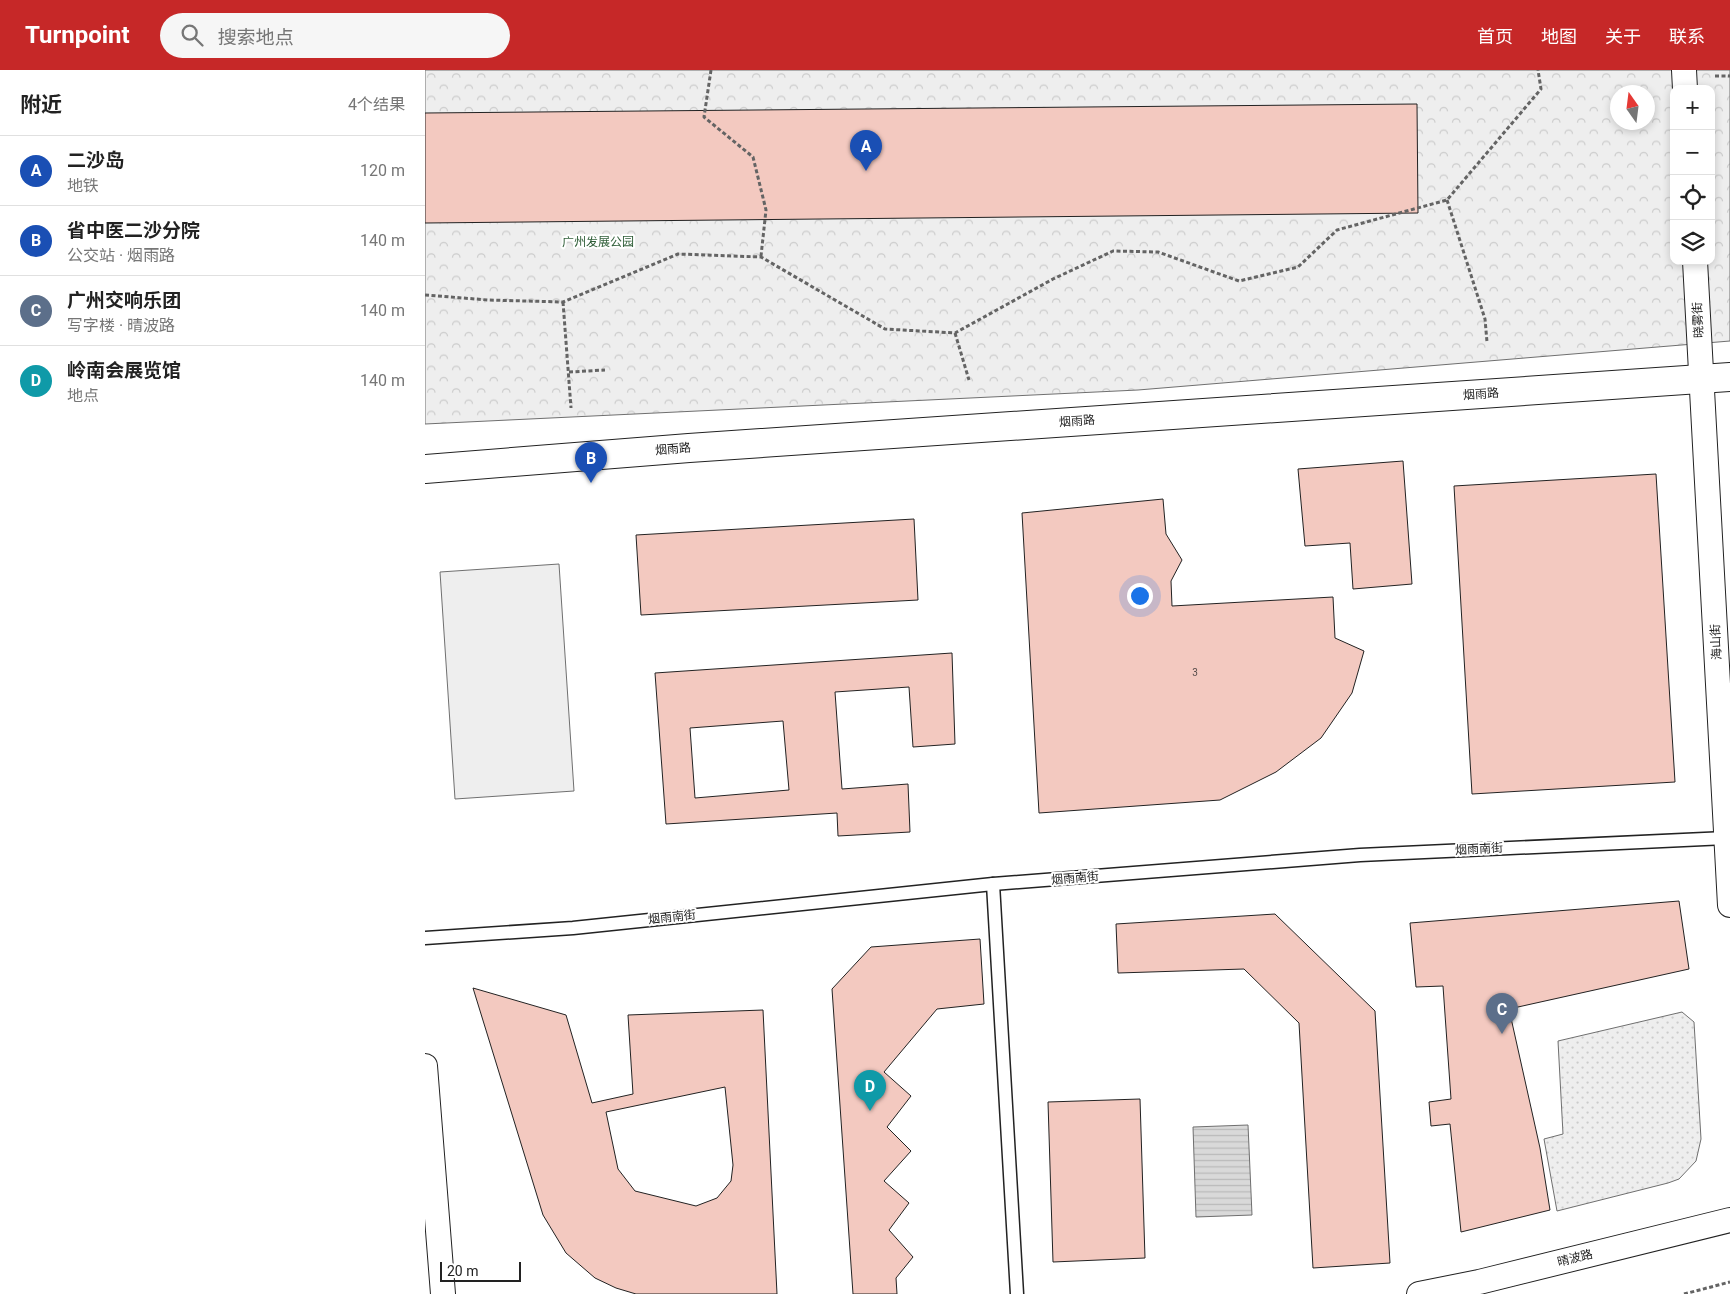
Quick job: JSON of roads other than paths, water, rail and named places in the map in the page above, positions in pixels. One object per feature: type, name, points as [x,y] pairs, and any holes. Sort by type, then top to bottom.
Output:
[{"type":"main road","name":"烟雨路","points":[[425,470],[699,447],[1730,377]]},
{"type":"street","points":[[1685,70],[1685,85]]},
{"type":"street","name":"晓雾街","points":[[1695,265],[1702,378]]},
{"type":"street","name":"海山街","points":[[1702,378],[1725,704],[1726,838],[1730,905]]},
{"type":"street","points":[[425,1066],[443,1294]]},
{"type":"street","name":"晴波路","points":[[1419,1294],[1479,1282],[1730,1220]]},
{"type":"lane","name":"烟雨南街","points":[[425,938],[573,928],[993,884],[1360,855],[1726,838]]},
{"type":"lane","points":[[993,884],[1017,1294]]},
{"type":"place","name":"二沙岛","points":[[866,171]]},
{"type":"place","name":"省中医二沙分院","points":[[591,483]]},
{"type":"place","name":"广州交响乐团","points":[[1502,1034]]},
{"type":"place","name":"岭南会展览馆","points":[[870,1111]]},
{"type":"park label","name":"广州发展公园","points":[[598,242]]}]
